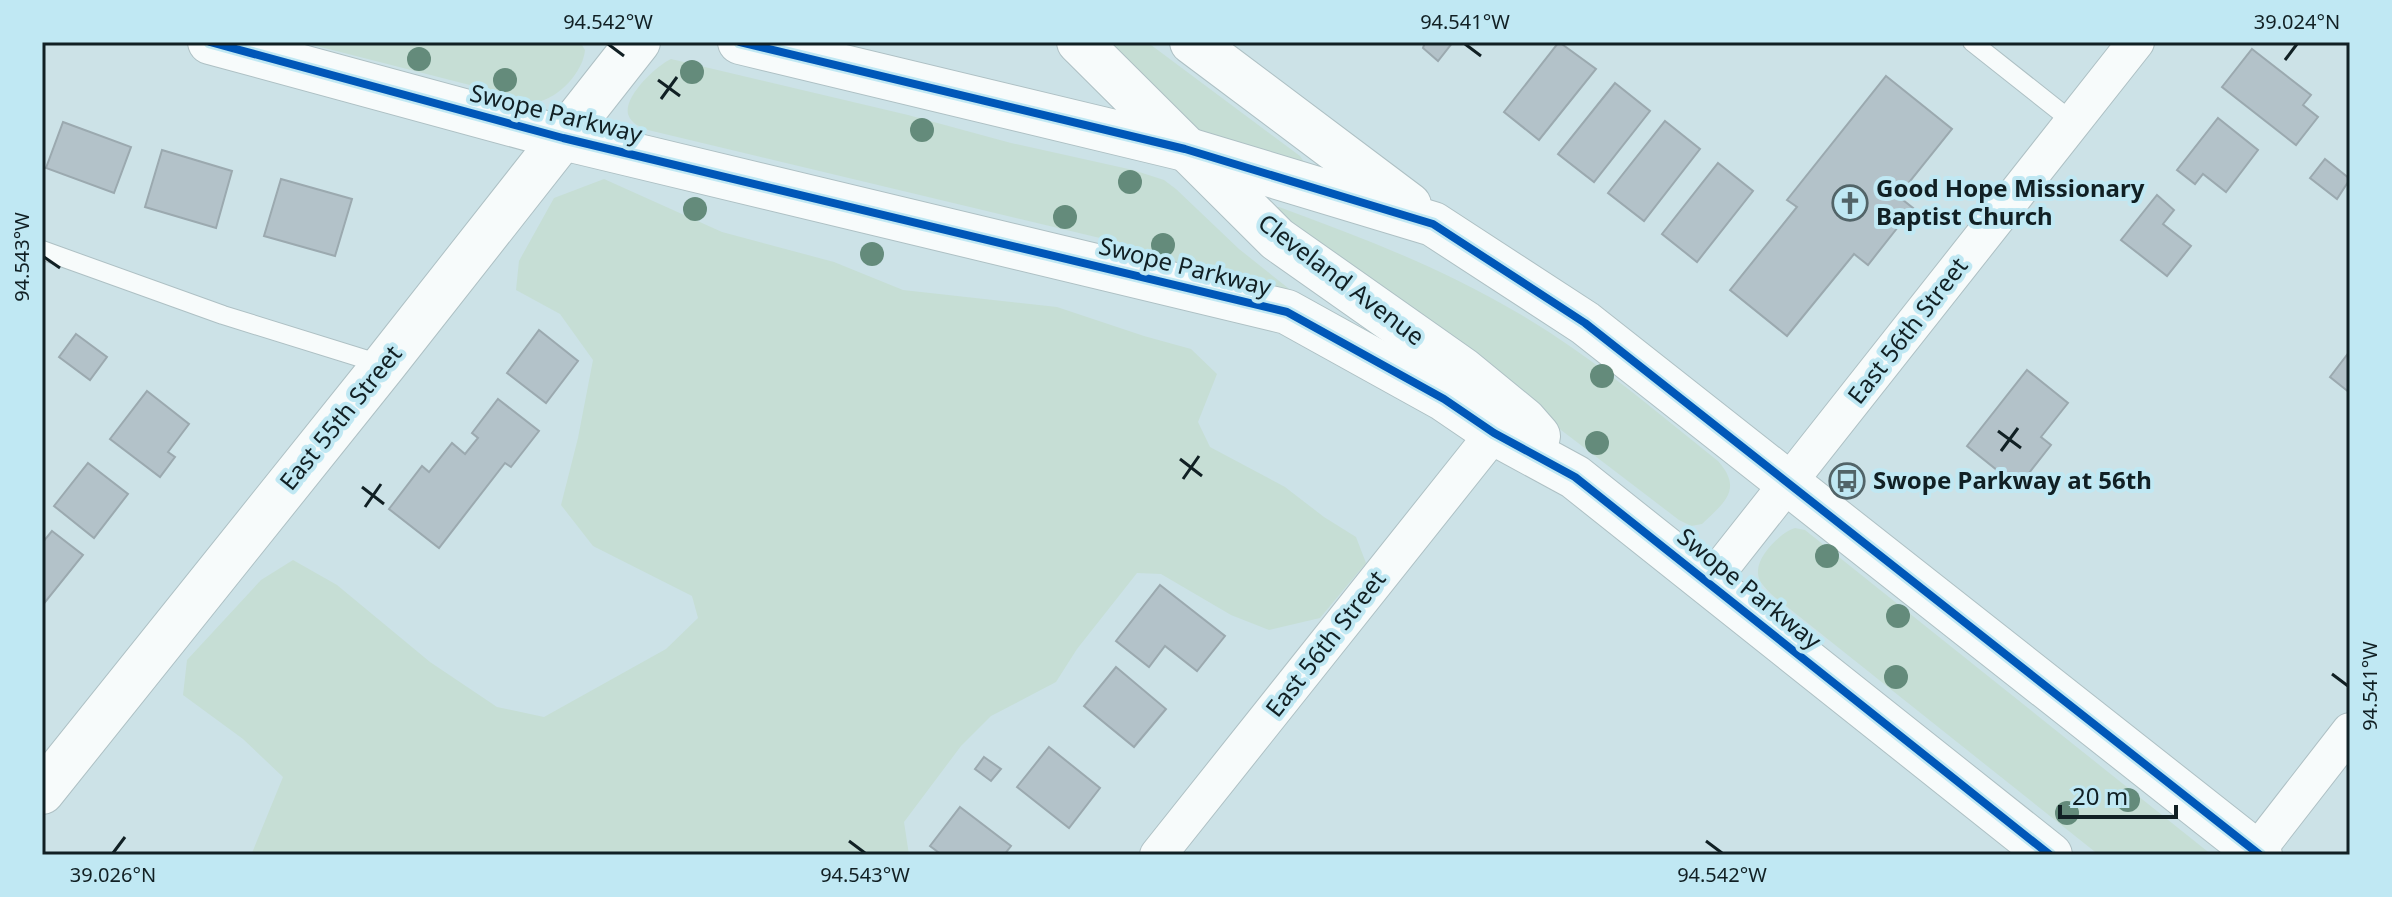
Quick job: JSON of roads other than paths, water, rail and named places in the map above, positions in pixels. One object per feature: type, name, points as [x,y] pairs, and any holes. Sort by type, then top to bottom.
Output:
[{"type":"main road","name":"Swope Parkway","points":[[210,42],[563,138],[1287,312],[1444,399],[1494,433],[1575,477],[2050,855]]},
{"type":"main road","name":"East 55th Street","points":[[42,792],[638,42]]},
{"type":"main road","points":[[740,42],[1185,149],[1433,224]]},
{"type":"main road","name":"Cleveland Avenue","points":[[1079,42],[1277,239],[1463,370],[1524,420],[1575,477]]},
{"type":"main road","points":[[1192,42],[1433,224],[1585,323],[2258,854]]},
{"type":"street","name":"East 56th Street","points":[[1709,583],[2136,42]]},
{"type":"street","name":"East 56th Street","points":[[1158,855],[1494,433]]},
{"type":"street","points":[[2258,854],[2350,731]]},
{"type":"lane","points":[[1972,42],[2073,122]]},
{"type":"lane","points":[[42,250],[223,315],[384,365]]},
{"type":"place","name":"Good Hope Missionary Baptist Church","points":[[1850,203]]},
{"type":"place","name":"Swope Parkway at 56th","points":[[1847,481]]}]
